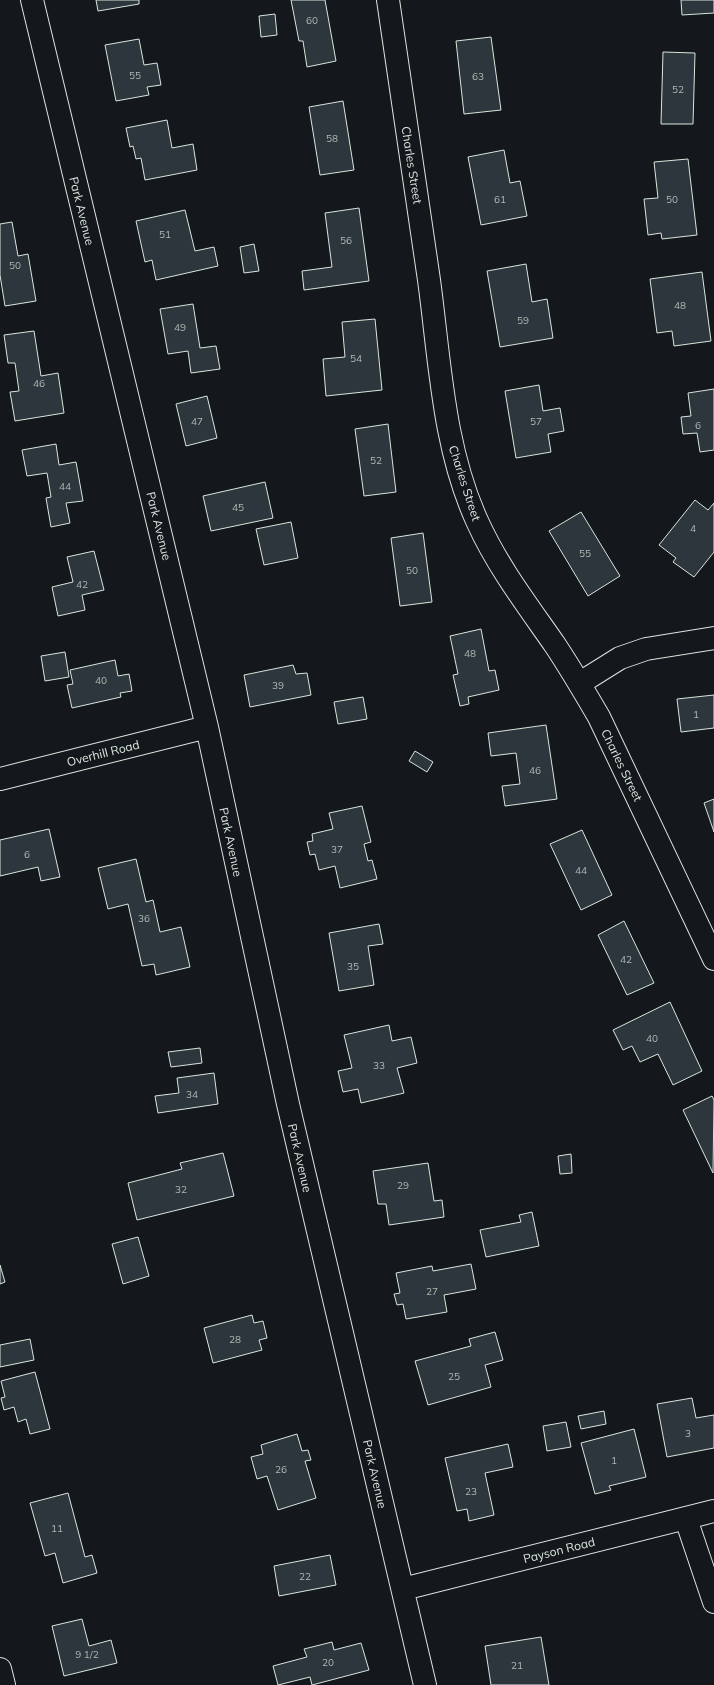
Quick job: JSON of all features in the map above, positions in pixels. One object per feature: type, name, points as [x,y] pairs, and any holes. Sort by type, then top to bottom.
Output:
[{"type":"street","name":"Park Avenue","points":[[32,0],[207,727],[288,1104],[425,1685]]},
{"type":"street","name":"Charles Street","points":[[388,0],[426,257],[449,428],[455,459],[478,523],[493,552],[580,683],[618,757],[714,959]]},
{"type":"street","points":[[580,683],[598,670],[620,658],[646,649],[714,638]]},
{"type":"street","name":"Overhill Road","points":[[0,779],[207,727]]},
{"type":"street","name":"Payson Road","points":[[403,1589],[714,1511]]},
{"type":"street","points":[[686,1519],[714,1602]]},
{"type":"street","points":[[0,1669],[4,1685]]},
{"type":"building","points":[[96,0],[139,0],[139,4],[98,11]]},
{"type":"building","points":[[291,0],[325,0],[336,61],[307,67],[303,41],[299,41]]},
{"type":"building","points":[[681,0],[714,0],[714,13],[682,15]]},
{"type":"building","points":[[275,14],[277,35],[261,37],[259,16]]},
{"type":"building","points":[[491,37],[501,110],[464,114],[456,41]]},
{"type":"building","points":[[139,39],[144,65],[157,63],[161,85],[147,87],[149,95],[116,101],[105,45]]},
{"type":"building","points":[[663,52],[695,53],[693,124],[661,124]]},
{"type":"building","points":[[343,101],[354,170],[320,175],[309,107]]},
{"type":"building","points":[[167,120],[172,148],[193,144],[197,170],[145,180],[141,158],[136,159],[133,146],[130,147],[126,128]]},
{"type":"building","points":[[504,150],[510,183],[520,181],[527,216],[481,225],[468,157]]},
{"type":"building","points":[[688,159],[697,235],[662,239],[661,233],[648,235],[644,199],[658,198],[654,162]]},
{"type":"building","points":[[359,208],[369,281],[304,290],[302,271],[332,267],[325,213]]},
{"type":"building","points":[[185,210],[195,251],[214,247],[218,266],[156,280],[152,260],[145,262],[136,221]]},
{"type":"building","points":[[12,222],[18,256],[28,254],[36,301],[5,306],[0,275],[0,224]]},
{"type":"building","points":[[254,244],[259,271],[244,273],[240,247]]},
{"type":"building","points":[[526,264],[532,302],[547,299],[553,338],[500,347],[487,271]]},
{"type":"building","points":[[702,272],[711,341],[674,346],[672,331],[657,333],[650,279]]},
{"type":"building","points":[[193,304],[200,348],[216,346],[220,369],[191,373],[188,351],[168,354],[160,309]]},
{"type":"building","points":[[375,319],[382,390],[326,396],[323,359],[345,357],[342,322]]},
{"type":"building","points":[[34,331],[41,376],[58,373],[64,413],[15,421],[10,392],[19,391],[15,363],[8,363],[4,335]]},
{"type":"building","points":[[539,385],[543,411],[560,408],[564,431],[548,434],[551,452],[516,458],[505,391]]},
{"type":"building","points":[[714,389],[714,450],[700,452],[697,433],[683,434],[681,417],[691,416],[688,393]]},
{"type":"building","points":[[207,396],[217,438],[186,446],[176,404]]},
{"type":"building","points":[[388,424],[396,492],[364,496],[355,429]]},
{"type":"building","points":[[56,444],[59,465],[76,462],[83,501],[66,503],[70,523],[51,527],[46,498],[51,497],[47,473],[27,476],[22,450]]},
{"type":"building","points":[[265,482],[273,518],[211,531],[203,496]]},
{"type":"building","points":[[695,500],[708,510],[714,503],[714,552],[694,577],[673,562],[676,558],[659,545]]},
{"type":"building","points":[[581,512],[620,576],[588,596],[549,531]]},
{"type":"building","points":[[291,522],[298,558],[264,565],[256,529]]},
{"type":"building","points":[[423,533],[432,602],[400,606],[391,538]]},
{"type":"building","points":[[94,551],[104,590],[82,595],[85,610],[58,616],[52,587],[73,582],[67,557]]},
{"type":"building","points":[[481,629],[489,671],[495,670],[499,690],[468,697],[469,704],[460,706],[453,675],[458,674],[450,636]]},
{"type":"building","points":[[65,652],[69,677],[45,681],[41,656]]},
{"type":"building","points":[[115,660],[118,676],[129,674],[132,691],[120,693],[121,697],[72,708],[67,685],[73,684],[70,670]]},
{"type":"building","points":[[293,665],[296,674],[307,673],[311,695],[250,707],[244,675]]},
{"type":"building","points":[[714,695],[714,728],[681,732],[677,699]]},
{"type":"building","points":[[363,697],[367,719],[338,724],[334,702]]},
{"type":"building","points":[[546,725],[557,799],[505,806],[502,786],[520,784],[516,753],[491,756],[488,733]]},
{"type":"building","points":[[415,751],[433,762],[427,772],[409,761]]},
{"type":"building","points":[[714,799],[714,832],[704,803]]},
{"type":"building","points":[[362,806],[371,842],[364,844],[368,861],[372,860],[377,879],[340,888],[335,866],[319,870],[315,854],[310,855],[307,842],[313,841],[312,834],[333,829],[329,813]]},
{"type":"building","points":[[49,829],[60,877],[41,881],[38,867],[0,876],[0,840]]},
{"type":"building","points":[[582,830],[612,895],[581,910],[550,844]]},
{"type":"building","points":[[136,859],[146,902],[153,900],[160,932],[181,927],[190,967],[156,975],[154,964],[142,966],[128,904],[108,909],[98,868]]},
{"type":"building","points":[[624,921],[654,983],[627,995],[598,935]]},
{"type":"building","points":[[379,924],[383,944],[368,946],[374,985],[339,991],[329,933]]},
{"type":"building","points":[[670,1002],[702,1071],[673,1085],[658,1054],[640,1062],[632,1046],[623,1050],[613,1030]]},
{"type":"building","points":[[389,1025],[392,1041],[411,1037],[417,1063],[397,1068],[404,1093],[361,1103],[358,1089],[343,1092],[338,1071],[352,1068],[344,1035]]},
{"type":"building","points":[[200,1048],[202,1063],[171,1067],[168,1052]]},
{"type":"building","points":[[214,1073],[218,1104],[158,1113],[155,1096],[179,1093],[177,1078]]},
{"type":"building","points":[[712,1096],[714,1100],[713,1173],[683,1110]]},
{"type":"building","points":[[223,1153],[234,1196],[137,1220],[128,1183],[182,1169],[180,1163]]},
{"type":"building","points":[[571,1154],[572,1173],[560,1174],[558,1156]]},
{"type":"building","points":[[428,1163],[434,1201],[442,1200],[444,1217],[389,1225],[386,1204],[378,1204],[373,1171]]},
{"type":"building","points":[[532,1212],[539,1246],[486,1257],[480,1230],[521,1222],[519,1215]]},
{"type":"building","points":[[138,1237],[149,1276],[123,1284],[112,1244]]},
{"type":"building","points":[[471,1264],[476,1289],[444,1295],[447,1312],[406,1319],[403,1304],[397,1305],[394,1294],[400,1293],[396,1273],[432,1266],[433,1271]]},
{"type":"building","points":[[0,1265],[5,1282],[0,1284]]},
{"type":"building","points":[[252,1315],[254,1323],[263,1321],[267,1338],[259,1340],[262,1350],[213,1363],[204,1328]]},
{"type":"building","points":[[495,1332],[503,1360],[485,1365],[491,1387],[428,1405],[415,1361],[471,1346],[469,1339]]},
{"type":"building","points":[[30,1339],[34,1360],[0,1367],[0,1345]]},
{"type":"building","points":[[35,1372],[50,1429],[30,1434],[26,1419],[18,1422],[14,1407],[4,1410],[1,1398],[5,1397],[1,1381]]},
{"type":"building","points":[[692,1398],[696,1418],[714,1415],[714,1448],[667,1457],[657,1404]]},
{"type":"building","points":[[604,1411],[606,1424],[581,1429],[578,1416]]},
{"type":"building","points":[[566,1422],[571,1447],[547,1451],[543,1426]]},
{"type":"building","points":[[634,1429],[646,1477],[609,1486],[611,1490],[595,1494],[581,1443]]},
{"type":"building","points":[[297,1434],[302,1451],[308,1450],[311,1460],[305,1461],[316,1498],[278,1510],[267,1476],[257,1479],[251,1457],[263,1454],[261,1445]]},
{"type":"building","points":[[508,1444],[513,1467],[485,1473],[494,1515],[469,1521],[467,1509],[457,1511],[445,1458]]},
{"type":"building","points":[[68,1493],[85,1557],[92,1555],[97,1573],[63,1583],[55,1553],[45,1556],[30,1503]]},
{"type":"building","points":[[330,1555],[336,1585],[279,1596],[274,1566]]},
{"type":"building","points":[[82,1619],[89,1646],[111,1640],[117,1663],[64,1676],[52,1626]]},
{"type":"building","points":[[541,1637],[549,1685],[491,1685],[485,1646]]},
{"type":"building","points":[[332,1642],[334,1650],[361,1643],[369,1670],[312,1685],[310,1677],[278,1685],[273,1666],[307,1657],[304,1649]]}]
